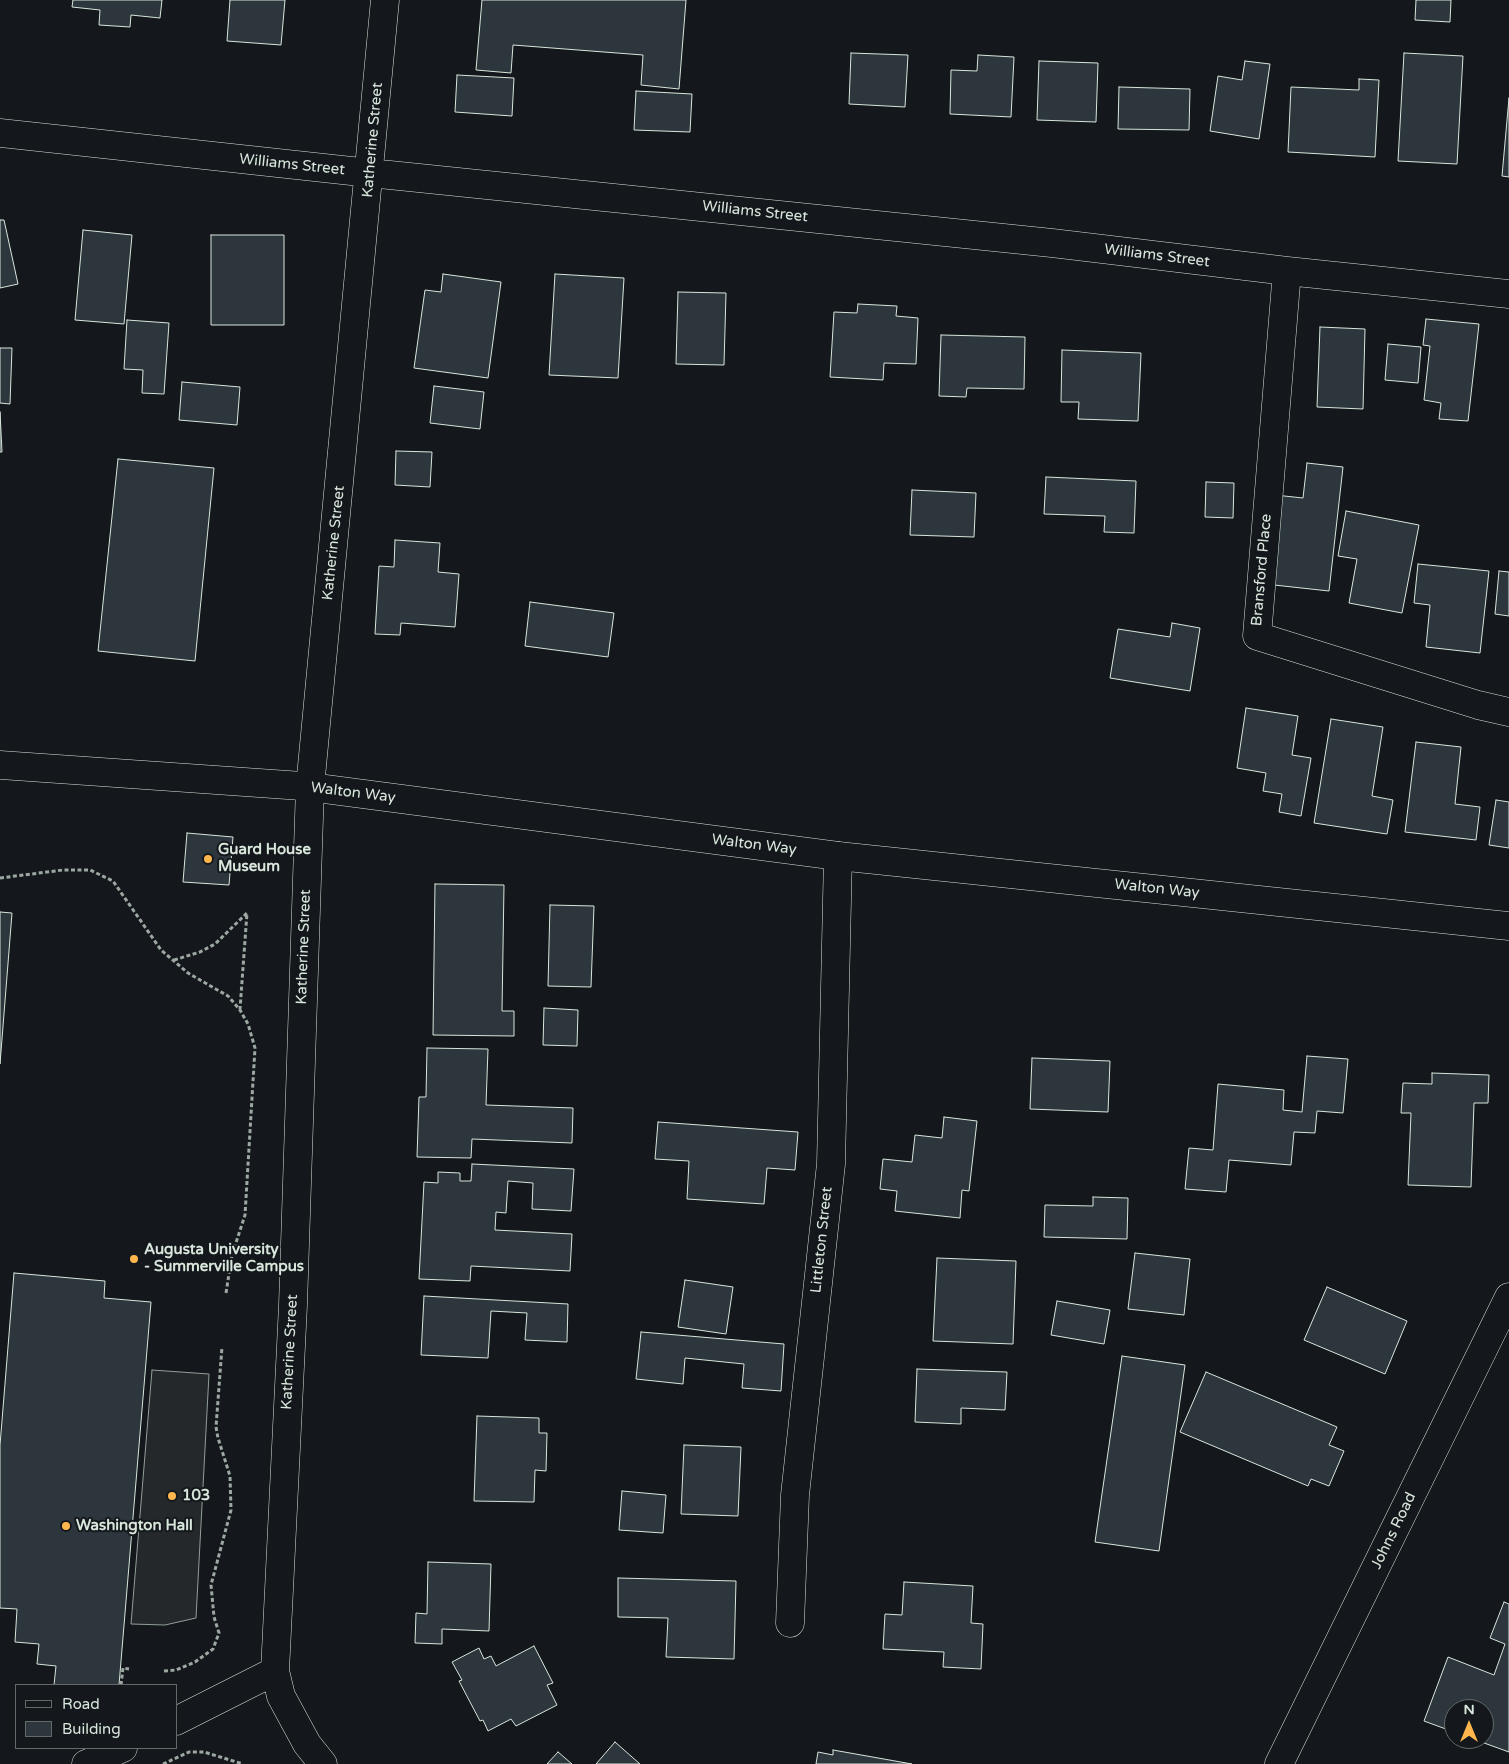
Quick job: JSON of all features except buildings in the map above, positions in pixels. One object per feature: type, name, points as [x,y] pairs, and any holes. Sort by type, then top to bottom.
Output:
[{"type":"street","name":"Katherine Street","points":[[323,1764],[307,1744],[281,1696],[274,1671],[293,1305],[310,787],[385,0]]},
{"type":"street","name":"Williams Street","points":[[0,133],[1052,243],[1287,271],[1509,294]]},
{"type":"street","name":"Bransford Place","points":[[1287,271],[1257,636],[1478,705],[1509,712]]},
{"type":"street","name":"Walton Way","points":[[0,765],[310,787],[838,856],[1509,926]]},
{"type":"street","name":"Littleton Street","points":[[790,1623],[795,1495],[830,1164],[838,856]]},
{"type":"street","name":"Johns Road","points":[[1279,1764],[1509,1297]]},
{"type":"street","points":[[178,1720],[274,1671]]},
{"type":"street","points":[[86,1764],[121,1749]]},
{"type":"path","points":[[0,878],[63,870],[90,870],[112,881],[161,950],[188,974],[228,996],[240,1010],[248,1024],[255,1048],[245,1215],[232,1255],[226,1293]]},
{"type":"path","points":[[174,960],[200,952],[214,944],[247,913],[240,1010]]},
{"type":"path","points":[[164,1671],[176,1670],[195,1662],[213,1649],[219,1633],[214,1618],[211,1585],[231,1510],[230,1476],[216,1427],[222,1347]]},
{"type":"path","points":[[121,1684],[123,1668],[129,1669]]},
{"type":"path","points":[[162,1764],[189,1752],[204,1752],[242,1764]]},
{"type":"shaded area","name":"103","points":[[152,1370],[209,1374],[196,1618],[165,1625],[131,1624]]},
{"type":"place","name":"Guard House Museum","points":[[208,859]]},
{"type":"place","name":"Augusta University - Summerville Campus","points":[[134,1259]]},
{"type":"place","name":"103","points":[[172,1496]]},
{"type":"place","name":"Washington Hall","points":[[66,1526]]}]
